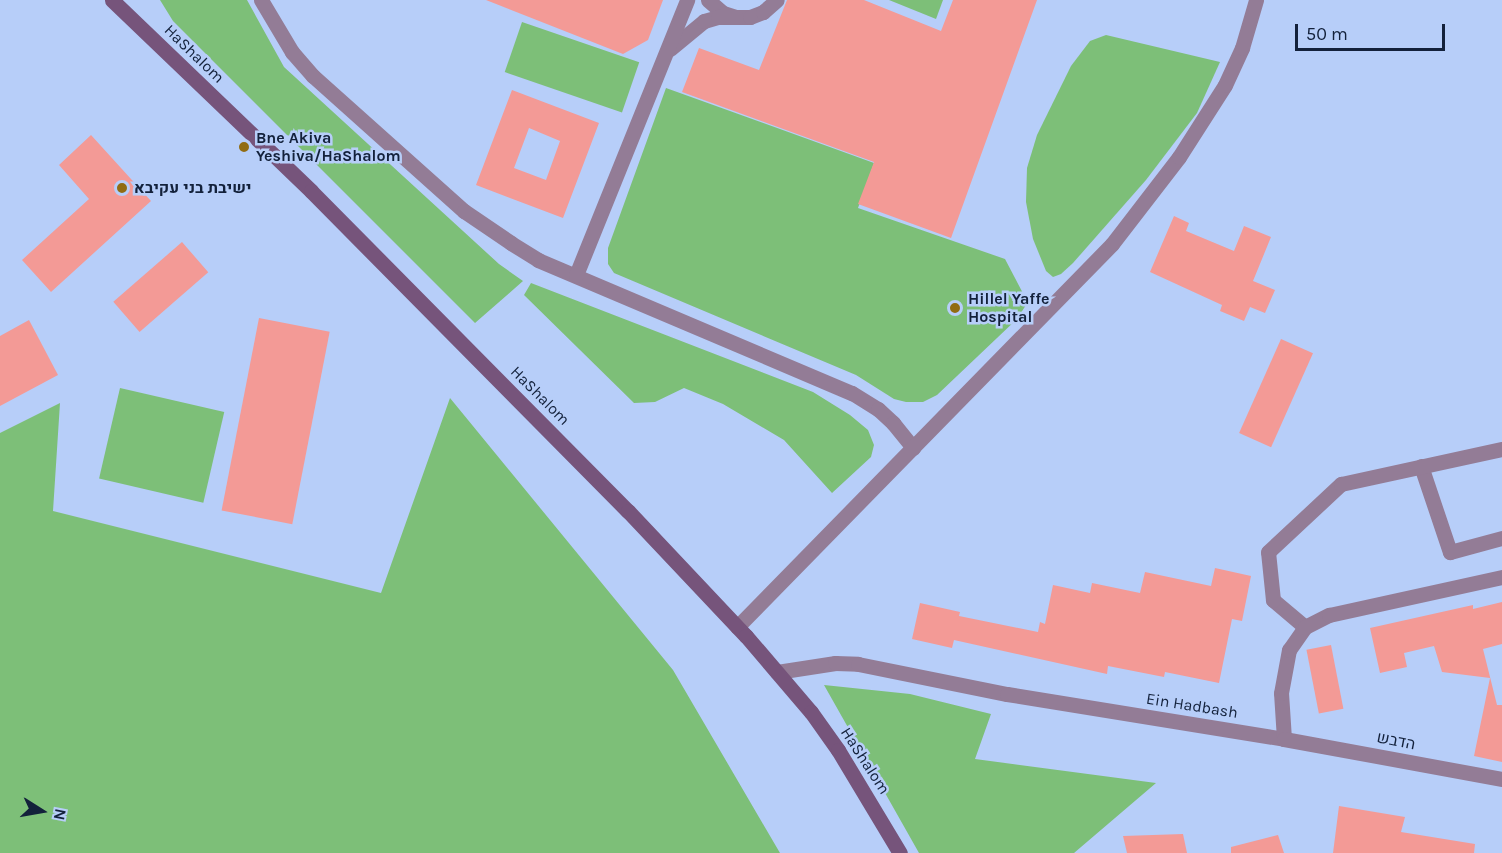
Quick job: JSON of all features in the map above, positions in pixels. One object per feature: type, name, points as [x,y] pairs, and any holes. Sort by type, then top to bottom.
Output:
[{"type":"street","name":"HaShalom","points":[[112,0],[328,207],[628,511],[737,627],[777,672],[838,750],[900,853]]},
{"type":"street","points":[[261,0],[292,52],[313,76],[464,211],[538,260],[852,393],[886,416],[913,448]]},
{"type":"street","points":[[576,275],[687,0]]},
{"type":"street","points":[[708,0],[723,13],[736,17]]},
{"type":"street","points":[[666,53],[704,21],[718,17],[750,17],[763,12],[777,0]]},
{"type":"street","points":[[737,627],[1112,244],[1151,196],[1205,120],[1226,85],[1242,48],[1256,0]]},
{"type":"street","points":[[1305,627],[1273,600],[1268,552],[1341,484],[1502,450]]},
{"type":"street","points":[[1421,466],[1450,552],[1502,538]]},
{"type":"street","points":[[1284,739],[1281,693],[1289,650],[1305,627],[1329,615],[1502,576]]},
{"type":"street","name":"Ein Hadbash","points":[[777,672],[835,663],[858,664],[1007,694],[1284,739]]},
{"type":"street","name":"הדבש","points":[[1284,739],[1502,779]]},
{"type":"green space","points":[[160,0],[247,0],[284,67],[499,264],[523,281],[475,323],[173,21]]},
{"type":"green space","points":[[889,0],[943,0],[936,19]]},
{"type":"green space","points":[[522,22],[639,62],[622,112],[505,72]]},
{"type":"green space","points":[[1106,35],[1220,62],[1197,113],[1146,180],[1073,263],[1061,274],[1053,277],[1046,271],[1033,239],[1026,202],[1027,168],[1037,135],[1071,66],[1090,41]]},
{"type":"green space","points":[[666,88],[874,163],[858,208],[1005,259],[1026,299],[1026,305],[1017,319],[937,395],[923,402],[906,402],[894,399],[856,375],[614,273],[608,264],[608,248]]},
{"type":"green space","points":[[531,283],[813,392],[850,415],[868,430],[874,445],[871,457],[832,493],[784,440],[723,404],[684,388],[655,402],[634,403],[524,295]]},
{"type":"green space","points":[[120,388],[224,412],[203,503],[99,479]]},
{"type":"green space","points":[[450,398],[673,670],[780,853],[0,853],[0,433],[60,403],[53,511],[381,593]]},
{"type":"green space","points":[[824,685],[910,694],[991,714],[975,759],[1156,783],[1074,853],[919,853]]},
{"type":"building","points":[[486,0],[663,0],[648,40],[623,54]]},
{"type":"building","points":[[787,0],[864,0],[941,31],[953,0],[1037,0],[951,238],[858,204],[874,162],[682,92],[699,48],[759,70]]},
{"type":"building","points":[[512,90],[599,123],[563,218],[476,185]],"holes":[[[529,128],[560,141],[546,180],[514,168]]]},
{"type":"building","points":[[91,135],[151,201],[51,292],[22,260],[89,199],[59,165]]},
{"type":"building","points":[[1174,216],[1189,223],[1186,231],[1234,251],[1244,226],[1271,237],[1253,281],[1275,290],[1265,313],[1250,307],[1244,321],[1220,311],[1222,305],[1150,272]]},
{"type":"building","points":[[182,242],[208,272],[140,332],[113,302]]},
{"type":"building","points":[[259,318],[330,332],[292,524],[222,510]]},
{"type":"building","points":[[29,320],[58,375],[0,406],[0,336]]},
{"type":"building","points":[[1281,339],[1313,353],[1271,447],[1239,433]]},
{"type":"building","points":[[1215,568],[1251,576],[1242,621],[1232,619],[1219,683],[1165,672],[1164,677],[1108,666],[1107,674],[954,640],[952,648],[912,639],[920,603],[960,612],[959,616],[1038,632],[1040,622],[1045,624],[1053,585],[1090,593],[1092,583],[1140,593],[1145,572],[1211,586]]},
{"type":"building","points":[[1502,602],[1502,644],[1483,649],[1497,705],[1502,705],[1502,762],[1474,756],[1490,678],[1442,672],[1434,646],[1404,653],[1407,667],[1380,673],[1370,628],[1473,605],[1473,609]]},
{"type":"building","points":[[1331,645],[1343,709],[1319,714],[1306,650]]},
{"type":"building","points":[[1339,806],[1405,817],[1401,832],[1475,844],[1474,853],[1333,853]]},
{"type":"building","points":[[1183,834],[1187,853],[1127,853],[1123,836]]},
{"type":"building","points":[[1278,835],[1284,853],[1231,853],[1231,847]]},
{"type":"place","name":"Bne Akiva Yeshiva/HaShalom","points":[[244,147]]},
{"type":"place","name":"ישיבת בני עקיבא","points":[[122,188]]},
{"type":"place","name":"Hillel Yaffe Hospital","points":[[955,308]]}]
